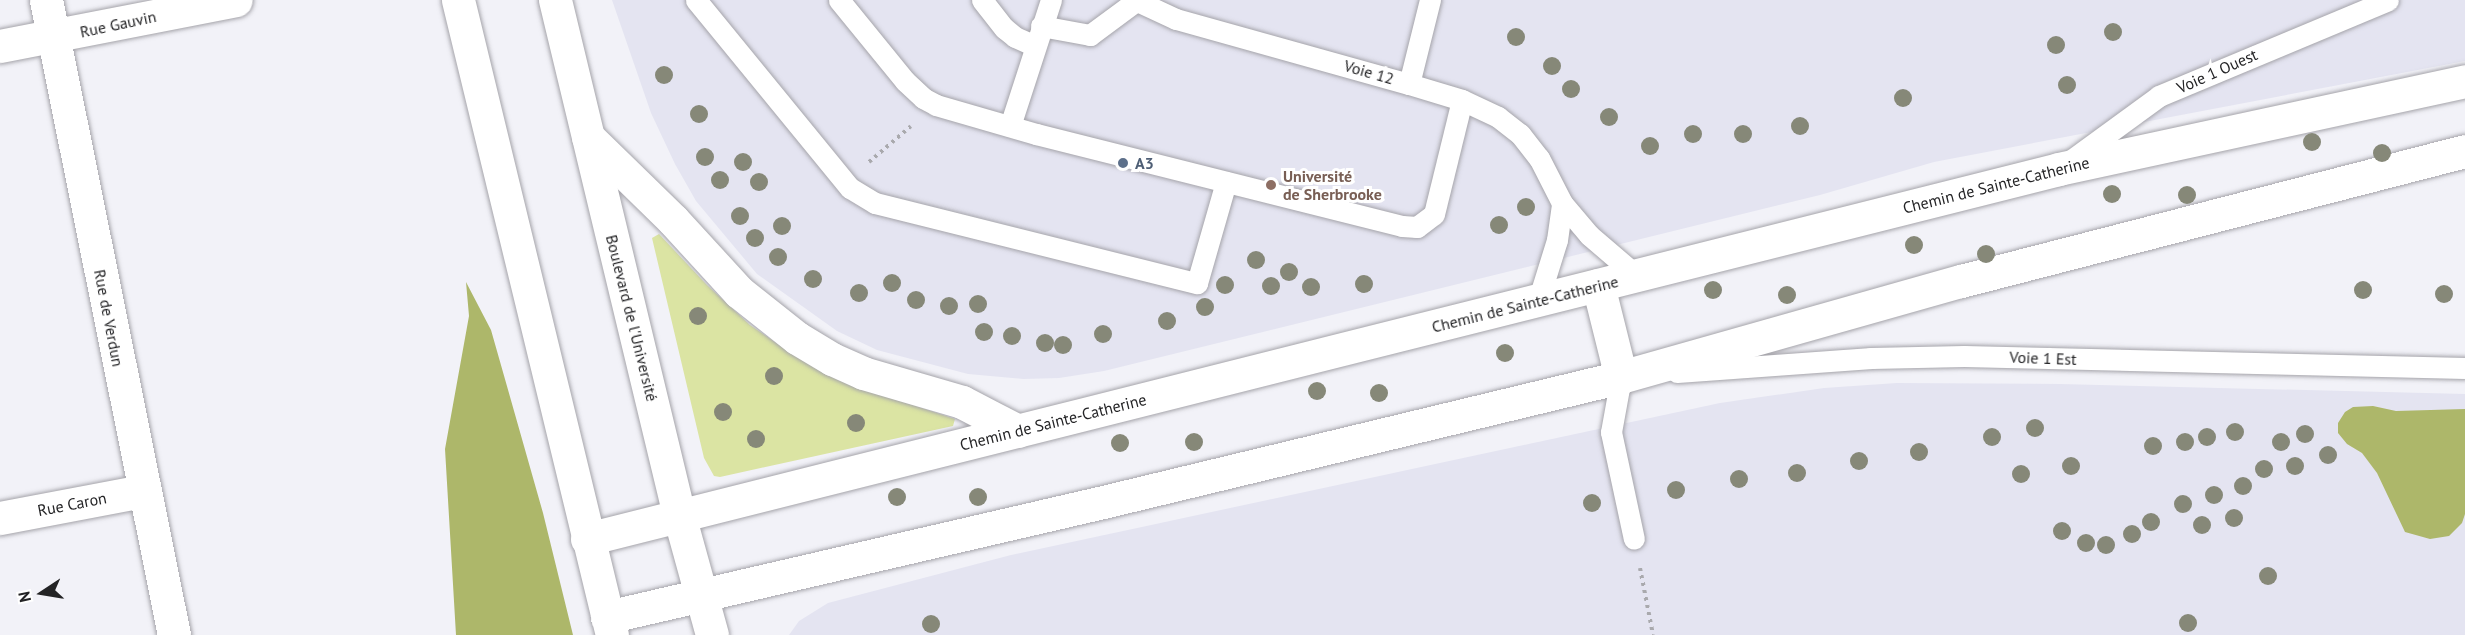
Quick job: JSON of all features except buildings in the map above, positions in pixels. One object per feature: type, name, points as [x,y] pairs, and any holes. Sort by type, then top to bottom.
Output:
[{"type":"main road","name":"Rue de Verdun","points":[[46,0],[143,491],[174,635]]},
{"type":"main road","name":"Rue Gauvin","points":[[0,46],[236,0]]},
{"type":"main road","points":[[458,0],[587,539],[610,626],[703,594],[1099,503],[1621,377],[1961,281],[2465,151]]},
{"type":"main road","name":"Boulevard de l'Université","points":[[555,0],[679,515],[703,594],[712,635]]},
{"type":"main road","name":"Chemin de Sainte-Catherine","points":[[587,539],[2059,168],[2465,81]]},
{"type":"main road","points":[[588,137],[674,220],[739,292],[780,327],[815,350],[847,366],[897,385],[962,402],[1018,431]]},
{"type":"main road","points":[[1598,285],[1621,377]]},
{"type":"main road","name":"Rue Caron","points":[[0,518],[143,491]]},
{"type":"lane","points":[[696,0],[850,188],[875,203],[1197,283],[1226,182]]},
{"type":"lane","points":[[839,0],[905,81],[923,98],[936,105],[1402,226],[1417,227],[1430,220],[1436,208],[1462,100]]},
{"type":"lane","points":[[981,0],[1004,28],[1015,37],[1090,35],[1135,1]]},
{"type":"lane","points":[[1010,126],[1038,36],[1052,0]]},
{"type":"lane","points":[[1409,84],[1430,0]]},
{"type":"lane","name":"Voie 1 Ouest","points":[[2059,168],[2159,96],[2388,0]]},
{"type":"lane","name":"Voie 12","points":[[1135,1],[1176,19],[1462,100],[1498,117],[1520,134],[1539,158],[1562,203],[1589,235],[1637,276]]},
{"type":"lane","points":[[1538,301],[1557,240],[1562,203]]},
{"type":"lane","name":"Voie 1 Est","points":[[1621,377],[1871,358],[1952,356],[2465,369]]},
{"type":"lane","points":[[1621,377],[1611,432],[1634,539]]},
{"type":"path","points":[[865,165],[915,123]]},
{"type":"path","points":[[1634,539],[1653,635]]},
{"type":"shaded area","name":"Université de Sherbrooke","points":[[612,0],[2465,0],[2465,61],[1934,162],[1820,195],[1104,371],[1059,378],[1023,379],[968,374],[877,350],[837,331],[757,274],[696,201],[675,164],[651,113]]},
{"type":"shaded area","points":[[1897,383],[2060,384],[2465,394],[2465,635],[789,635],[799,621],[828,603],[1011,555],[1720,403],[1824,388]]},
{"type":"green space","points":[[659,234],[707,285],[750,325],[791,353],[838,380],[955,419],[953,426],[720,477],[714,476],[704,458],[652,238]]},
{"type":"green space","points":[[466,282],[491,330],[543,513],[573,635],[456,635],[445,449],[469,316]]},
{"type":"green space","points":[[2373,406],[2396,411],[2465,409],[2465,514],[2462,523],[2449,536],[2430,539],[2405,532],[2377,473],[2362,453],[2347,444],[2338,433],[2338,423],[2345,412],[2353,407]]},
{"type":"place","name":"A3","points":[[1123,163]]},
{"type":"place","name":"Université de Sherbrooke","points":[[1271,185]]}]
